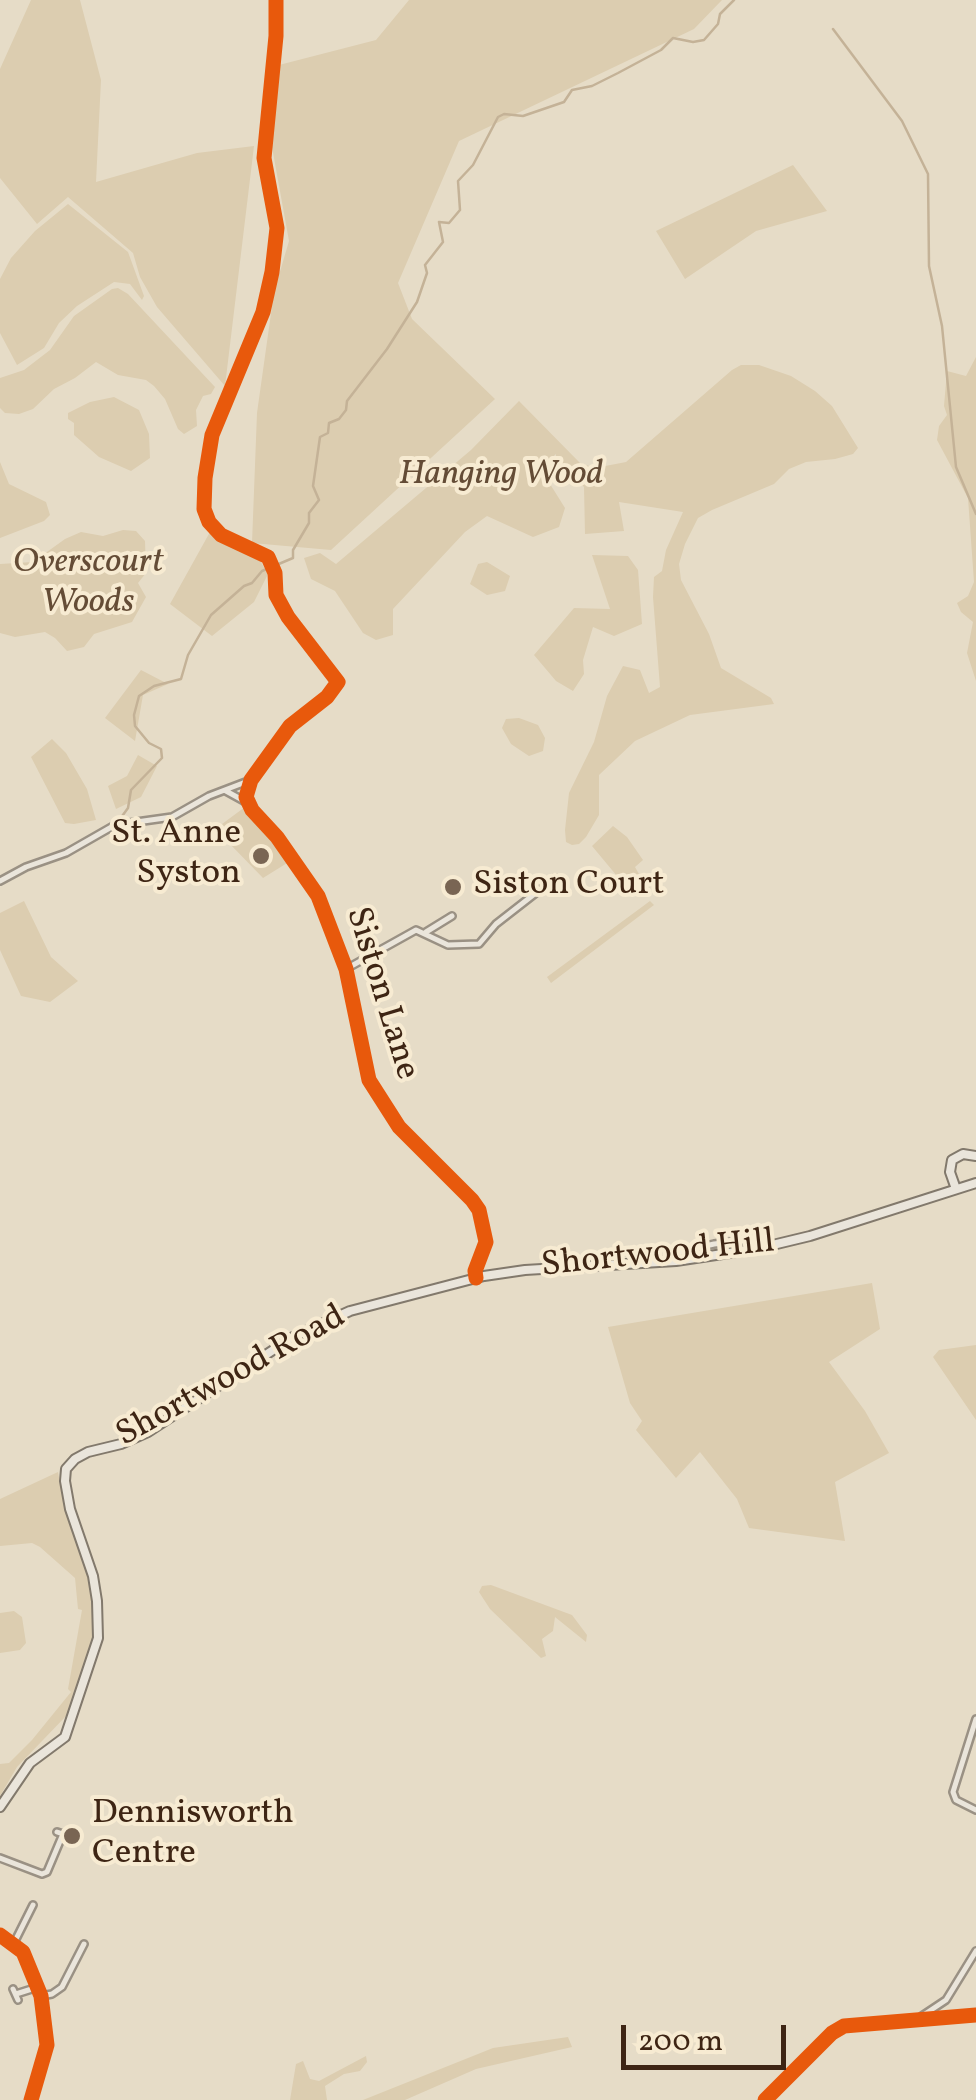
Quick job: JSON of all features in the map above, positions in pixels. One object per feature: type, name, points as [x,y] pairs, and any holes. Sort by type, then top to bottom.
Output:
[{"type":"street","points":[[248,804],[251,780],[290,726],[328,697],[338,682],[288,617],[276,595],[273,566],[262,553],[243,547],[214,528],[206,516],[204,496],[212,435],[263,312],[272,272],[277,228],[264,158],[276,0]]},
{"type":"street","points":[[0,881],[66,853],[115,825],[172,817],[209,796],[251,780]]},
{"type":"street","points":[[226,791],[248,804]]},
{"type":"street","name":"Siston Lane","points":[[248,804],[311,882],[346,969],[369,1080],[406,1136],[472,1200],[485,1231],[482,1258],[475,1270],[480,1277]]},
{"type":"street","points":[[346,969],[416,930],[448,945],[479,944],[496,924],[555,878]]},
{"type":"street","points":[[426,932],[452,916]]},
{"type":"street","points":[[956,1189],[950,1172],[952,1160],[963,1154],[976,1156]]},
{"type":"street","name":"Shortwood Hill","points":[[480,1277],[676,1261],[756,1249],[810,1236],[976,1183]]},
{"type":"street","name":"Shortwood Road","points":[[0,1807],[30,1762],[65,1737],[98,1638],[93,1579],[65,1481],[66,1470],[74,1459],[160,1426],[312,1327],[350,1311],[480,1277]]},
{"type":"street","points":[[976,1719],[954,1792],[956,1800],[976,1810]]},
{"type":"street","points":[[0,1858],[42,1874],[47,1872],[64,1834],[57,1832]]},
{"type":"street","points":[[14,1943],[33,1905]]},
{"type":"street","points":[[0,1935],[22,1952],[41,1996],[48,2045],[32,2100]]},
{"type":"street","points":[[41,1996],[62,1987],[84,1944]]},
{"type":"street","points":[[915,2019],[946,2000],[976,1951]]},
{"type":"street","points":[[16,1994],[38,1987]]},
{"type":"street","points":[[946,2000],[947,2017]]},
{"type":"street","points":[[765,2100],[837,2028],[976,2016]]},
{"type":"green space","points":[[31,0],[80,0],[101,80],[96,182],[197,153],[254,146],[225,386],[157,307],[140,277],[133,253],[68,197],[37,224],[0,178],[0,69]]},
{"type":"green space","points":[[409,0],[722,0],[694,29],[459,141],[398,283],[412,319],[495,399],[331,550],[252,543],[257,413],[274,292],[289,241],[272,147],[279,65],[376,40]]},
{"type":"green space","points":[[793,165],[827,211],[756,231],[685,279],[656,231]]},
{"type":"green space","points":[[68,204],[128,252],[144,296],[142,300],[130,284],[114,282],[77,306],[59,323],[44,348],[17,365],[0,333],[0,279],[11,258],[35,231]]},
{"type":"green space","points":[[118,288],[215,387],[211,394],[203,396],[196,410],[197,426],[184,434],[154,386],[146,380],[118,375],[96,362],[54,389],[33,409],[5,413],[0,408],[0,378],[24,370],[50,350],[74,316]]},
{"type":"green space","points":[[976,357],[976,681],[967,653],[973,622],[957,603],[968,596],[974,582],[968,498],[937,440],[939,426],[947,415],[947,371],[966,376]]},
{"type":"green space","name":"Hanging Wood","points":[[741,365],[759,365],[791,376],[815,391],[832,406],[858,448],[853,454],[789,469],[774,484],[712,510],[698,518],[685,544],[679,564],[681,580],[709,634],[721,668],[771,698],[774,704],[690,715],[635,741],[599,775],[599,815],[586,837],[572,845],[566,842],[565,830],[569,793],[594,742],[607,696],[623,666],[640,670],[649,693],[660,687],[654,577],[662,571],[666,550],[683,512],[619,502],[624,531],[585,534],[584,487],[556,454],[540,468],[565,508],[559,527],[533,537],[487,516],[465,532],[393,609],[393,635],[376,640],[363,633],[335,591],[311,579],[304,558],[320,553],[336,564],[471,450],[519,401],[580,463],[595,468],[626,462]]},
{"type":"green space","points":[[114,397],[139,410],[149,434],[150,458],[131,471],[99,457],[74,435],[74,423],[68,419],[68,413],[90,402]]},
{"type":"green space","points":[[0,462],[9,484],[46,502],[50,515],[0,538]]},
{"type":"green space","name":"Overscourt Woods","points":[[136,531],[145,541],[146,573],[138,583],[146,597],[132,622],[94,634],[84,647],[67,651],[45,632],[15,637],[0,633],[0,564],[33,562],[81,532],[103,536]]},
{"type":"green space","points":[[210,532],[259,559],[268,574],[254,602],[212,636],[170,604]]},
{"type":"green space","points":[[592,555],[628,556],[638,570],[642,624],[614,636],[593,627],[583,660],[584,674],[573,691],[556,681],[534,655],[574,608],[610,609]]},
{"type":"green space","points":[[487,562],[510,576],[505,591],[487,595],[470,584],[478,564]]},
{"type":"green space","points":[[141,670],[168,684],[143,695],[135,741],[105,718]]},
{"type":"green space","points":[[519,718],[538,725],[545,738],[543,751],[529,756],[511,744],[502,728],[506,719]]},
{"type":"green space","points":[[52,739],[66,753],[87,789],[96,820],[65,823],[31,757]]},
{"type":"green space","points":[[138,755],[157,766],[141,797],[116,809],[108,786],[127,776]]},
{"type":"green space","points":[[245,807],[292,860],[263,878],[228,842],[231,836],[222,824]]},
{"type":"green space","points":[[613,826],[627,837],[643,860],[635,867],[639,874],[636,879],[644,889],[617,876],[592,846]]},
{"type":"green space","points":[[24,901],[51,957],[78,981],[50,1002],[21,996],[0,950],[0,913]]},
{"type":"green space","points":[[650,901],[654,905],[551,983],[547,977]]},
{"type":"green space","points":[[872,1283],[880,1329],[829,1362],[865,1411],[889,1453],[835,1482],[845,1541],[749,1528],[737,1499],[700,1452],[676,1478],[636,1430],[642,1421],[630,1403],[608,1327]]},
{"type":"green space","points":[[976,1345],[976,1420],[933,1357],[939,1350]]},
{"type":"green space","points":[[58,1472],[64,1504],[91,1581],[94,1632],[68,1714],[17,1767],[0,1796],[0,1764],[9,1763],[32,1740],[71,1692],[68,1689],[82,1610],[78,1609],[75,1578],[40,1547],[32,1543],[0,1546],[0,1499]]},
{"type":"green space","points":[[491,1585],[572,1615],[587,1635],[586,1642],[555,1617],[553,1631],[542,1639],[546,1656],[541,1658],[490,1609],[479,1592],[482,1586]]},
{"type":"green space","points":[[14,1611],[22,1617],[26,1643],[20,1650],[0,1653],[0,1613]]},
{"type":"green space","points":[[568,2037],[572,2047],[476,2069],[405,2100],[363,2100],[493,2048]]},
{"type":"green space","points":[[366,2056],[367,2062],[360,2071],[344,2074],[325,2086],[327,2100],[290,2100],[296,2064],[303,2061],[310,2079],[319,2081]]},
{"type":"waterway","points":[[120,819],[128,808],[131,790],[162,758],[161,749],[149,743],[135,726],[139,696],[154,686],[181,679],[188,655],[211,615],[262,571],[293,558],[293,550],[309,523],[309,513],[319,500],[313,486],[320,437],[328,433],[329,423],[346,410],[347,401],[417,302],[427,273],[425,265],[443,242],[439,222],[449,223],[460,210],[458,181],[473,165],[498,117],[523,116],[564,102],[572,90],[592,86],[618,73],[661,50],[673,38],[704,40],[734,0]]},
{"type":"waterway","points":[[833,29],[902,121],[928,174],[929,266],[942,326],[956,467],[976,514]]},
{"type":"cycle path","points":[[276,0],[264,158],[277,228],[272,272],[263,312],[212,435],[204,509],[221,535],[268,557],[275,573],[276,595],[288,617],[338,682],[327,697],[290,726],[251,780],[246,797],[318,896],[346,969],[369,1080],[399,1127],[479,1210],[486,1242],[476,1278]]},
{"type":"cycle path","points":[[0,1935],[23,1952],[41,1996],[47,2045],[31,2100]]},
{"type":"cycle path","points":[[765,2100],[832,2033],[844,2026],[976,2015]]},
{"type":"place","name":"St. Anne Syston","points":[[261,856]]},
{"type":"place","name":"Siston Court","points":[[453,887]]},
{"type":"place","name":"Dennisworth Centre","points":[[72,1836]]}]
